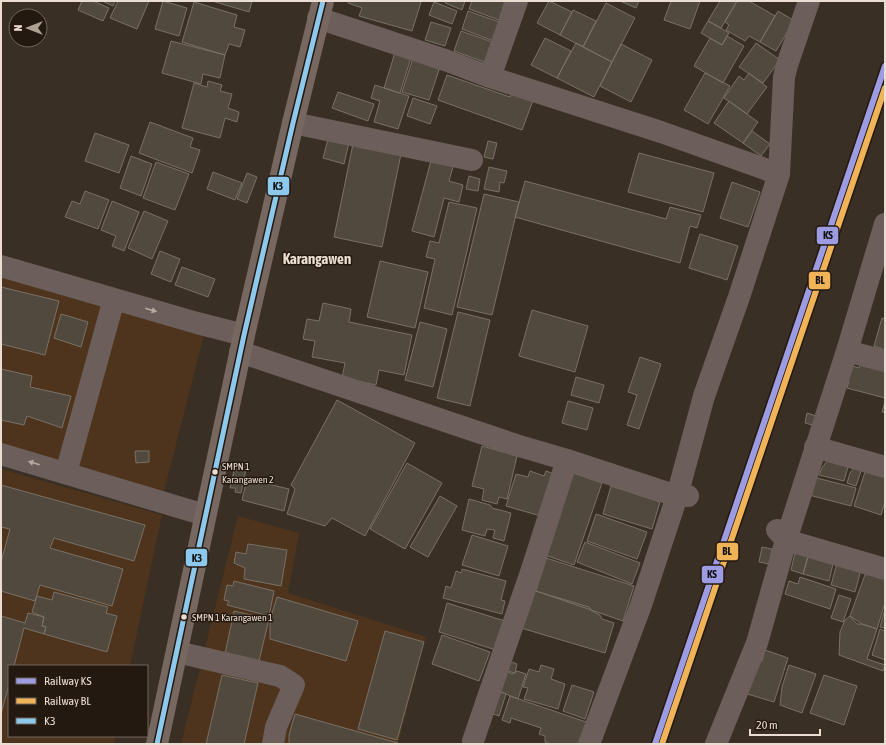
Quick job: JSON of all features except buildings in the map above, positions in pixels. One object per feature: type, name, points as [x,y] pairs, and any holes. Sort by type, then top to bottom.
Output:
[{"type":"main road","points":[[157,744],[242,343],[320,9]]},
{"type":"street","points":[[490,77],[517,1]]},
{"type":"street","points":[[589,744],[682,496],[704,396],[779,174],[784,77],[787,64],[809,1]]},
{"type":"street","points":[[320,9],[490,77],[661,132],[779,174]]},
{"type":"street","points":[[293,123],[472,160]]},
{"type":"street","points":[[716,744],[757,643],[781,534],[815,447],[847,351],[885,224]]},
{"type":"street","points":[[1,266],[197,323],[242,343],[516,445],[682,496]]},
{"type":"street","points":[[66,473],[114,299]]},
{"type":"street","points":[[847,351],[885,361]]},
{"type":"street","points":[[815,447],[885,467]]},
{"type":"street","points":[[1,454],[161,503],[206,515]]},
{"type":"street","points":[[473,741],[532,569],[567,460]]},
{"type":"street","points":[[781,534],[885,569]]},
{"type":"street","points":[[177,652],[280,676],[294,685],[276,727],[273,744]]},
{"type":"shaded area","points":[[1,255],[209,315],[161,503],[1,456]]},
{"type":"shaded area","points":[[1,469],[162,515],[130,665],[8,665],[8,737],[116,737],[114,744],[1,744]]},
{"type":"shaded area","points":[[238,516],[299,533],[288,593],[427,637],[424,642],[398,744],[181,744]]},
{"type":"rail line","name":"KS","points":[[655,744],[885,66]]},
{"type":"rail line","name":"BL","points":[[662,744],[885,88]]},
{"type":"transit line","name":"K3","points":[[157,744],[244,335],[323,1]]},
{"type":"place","name":"SMPN 1 Karangawen 2","points":[[215,472]]},
{"type":"place","name":"SMPN 1 Karangawen 1","points":[[184,617]]},
{"type":"district","name":"Karangawen","points":[[317,259]]}]
